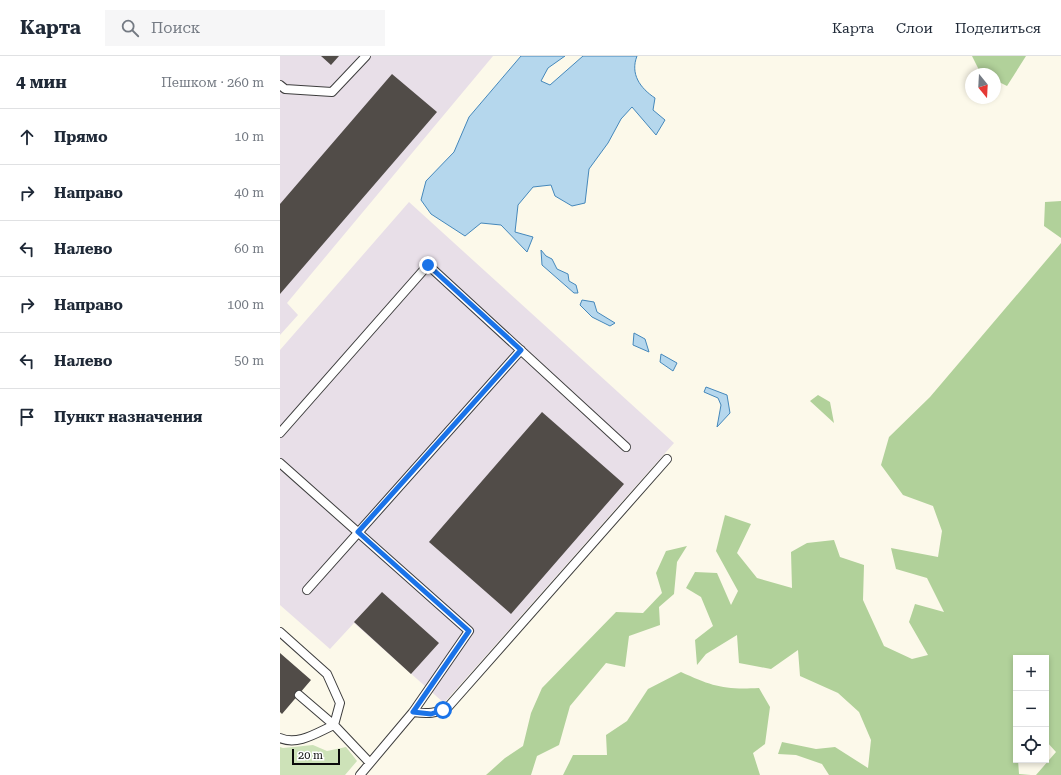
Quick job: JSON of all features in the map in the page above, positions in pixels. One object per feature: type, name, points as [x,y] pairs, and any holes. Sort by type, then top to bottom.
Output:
[{"type":"lane","points":[[280,85],[285,89],[332,92],[366,56]]},
{"type":"lane","points":[[280,433],[428,265],[626,447]]},
{"type":"lane","points":[[307,590],[521,350]]},
{"type":"lane","points":[[413,712],[431,714],[443,710],[449,706],[667,459]]},
{"type":"lane","points":[[280,463],[469,631],[413,712],[360,775]]},
{"type":"lane","points":[[280,632],[326,674],[340,703],[334,725],[303,740],[284,740],[280,738]]},
{"type":"lane","points":[[299,695],[334,725],[370,763]]},
{"type":"shaded area","points":[[280,56],[493,56],[287,303],[298,315],[280,335]]},
{"type":"shaded area","points":[[409,202],[674,443],[444,703],[354,623],[330,649],[280,605],[280,350]]},
{"type":"green space","points":[[972,56],[1026,56],[1007,86],[1001,83],[1001,68],[978,68]]},
{"type":"green space","points":[[1061,201],[1061,238],[1044,226],[1045,202]]},
{"type":"green space","points":[[1061,243],[1061,775],[1036,775],[1046,763],[1049,763],[1049,760],[1056,752],[1049,744],[1049,655],[1013,655],[1013,763],[1018,763],[1019,774],[1031,775],[829,775],[822,764],[796,755],[778,754],[782,742],[816,749],[835,747],[868,768],[871,740],[859,712],[838,693],[800,676],[798,650],[771,669],[739,663],[737,635],[706,654],[697,665],[695,640],[713,626],[701,597],[686,588],[695,572],[717,573],[731,605],[738,591],[716,551],[725,515],[751,524],[737,553],[757,578],[792,588],[791,552],[807,543],[834,540],[840,557],[864,565],[863,600],[884,646],[912,659],[928,655],[909,622],[915,604],[944,612],[927,578],[896,569],[891,548],[938,557],[942,531],[933,506],[903,495],[881,465],[889,437],[930,397]]},
{"type":"green space","points":[[818,395],[830,402],[834,423],[810,401]]},
{"type":"green space","points":[[687,546],[677,562],[674,594],[659,607],[660,625],[629,636],[625,667],[606,663],[570,706],[559,745],[537,756],[531,775],[486,775],[505,758],[523,746],[531,713],[542,688],[616,612],[643,613],[662,593],[656,573],[666,551]]},
{"type":"green space","points":[[681,672],[701,681],[727,688],[759,688],[770,707],[765,744],[753,753],[760,775],[563,775],[573,755],[607,755],[606,735],[627,721],[648,689]]},
{"type":"green space","points":[[313,745],[327,751],[346,747],[357,761],[345,775],[280,775],[280,747]]},
{"type":"water","points":[[521,56],[565,56],[548,68],[541,81],[550,85],[583,56],[637,56],[635,69],[638,80],[645,90],[655,98],[653,110],[665,120],[656,135],[632,107],[621,119],[608,143],[589,169],[585,203],[572,206],[555,196],[551,185],[533,187],[518,205],[515,232],[533,237],[527,252],[501,225],[481,223],[465,236],[431,214],[421,200],[426,181],[454,152],[469,117]]},
{"type":"water","points":[[541,250],[546,256],[552,259],[557,269],[568,274],[569,281],[576,285],[578,293],[574,293],[542,265]]},
{"type":"water","points":[[582,300],[594,302],[597,312],[615,323],[610,326],[592,317],[580,305]]},
{"type":"water","points":[[634,333],[645,339],[649,352],[633,345]]},
{"type":"water","points":[[661,354],[677,363],[673,371],[660,362]]},
{"type":"water","points":[[706,387],[727,395],[730,413],[717,427],[721,405],[718,398],[704,392]]},
{"type":"building","points":[[321,56],[339,56],[331,65]]},
{"type":"building","points":[[392,74],[437,112],[280,294],[280,204]]},
{"type":"building","points":[[542,412],[624,484],[511,614],[429,542]]},
{"type":"building","points":[[382,592],[439,643],[411,674],[354,622]]},
{"type":"building","points":[[280,653],[311,680],[282,714],[280,712]]},
{"type":"route","points":[[428,265],[521,350],[358,532],[469,631],[430,690],[413,712],[431,714],[443,710]]}]
